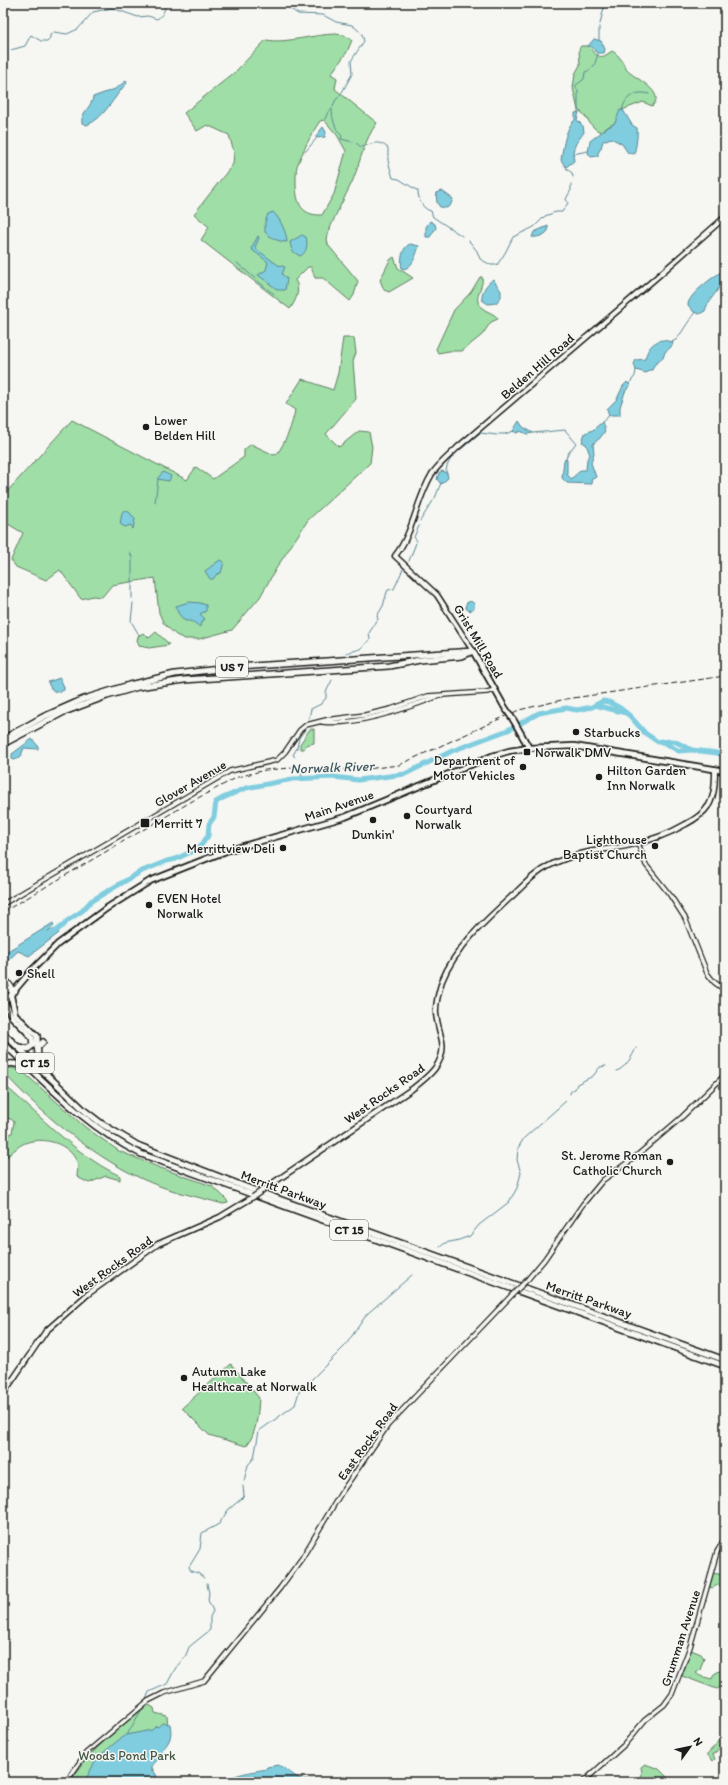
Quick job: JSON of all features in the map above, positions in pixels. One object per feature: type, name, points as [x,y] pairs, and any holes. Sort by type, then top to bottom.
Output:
[{"type":"highway","name":"US 7","points":[[3,739],[43,717],[84,699],[129,685],[175,674],[245,666],[473,651]]},
{"type":"highway","name":"US 7","points":[[3,744],[35,726],[71,709],[138,687],[184,680],[389,666],[420,660],[462,656],[473,651]]},
{"type":"highway","points":[[3,988],[15,991]]},
{"type":"highway","points":[[14,1044],[24,1050],[31,1048],[33,1045],[33,1040],[26,1032]]},
{"type":"highway","name":"Merritt Parkway","points":[[3,1033],[66,1094],[102,1124],[121,1136],[157,1154],[268,1196],[725,1360]]},
{"type":"highway","points":[[36,1036],[40,1064],[66,1094]]},
{"type":"highway","points":[[37,1048],[43,1042]]},
{"type":"highway","name":"Merritt Parkway","points":[[3,1043],[87,1121],[122,1145],[141,1154],[725,1366]]},
{"type":"highway","points":[[3,1065],[12,1063],[20,1064],[40,1077]]},
{"type":"main road","name":"Belden Hill Road","points":[[395,556],[406,538],[429,480],[443,460],[661,274],[725,217]]},
{"type":"main road","name":"Grist Mill Road","points":[[395,556],[437,595],[473,651],[530,748]]},
{"type":"main road","name":"Main Avenue","points":[[4,1003],[46,956],[65,938],[113,904],[150,881],[226,851],[346,817],[492,756],[509,751],[530,748],[574,746],[725,771]]},
{"type":"main road","name":"West Rocks Road","points":[[3,1394],[46,1331],[88,1294],[158,1244],[220,1217],[253,1197],[412,1089],[431,1074],[439,1062],[442,1054],[442,1042],[436,1014],[436,1006],[442,982],[449,967],[483,925],[533,876],[551,865],[586,853],[638,843],[674,831],[701,815],[711,800],[715,769]]},
{"type":"main road","points":[[11,996],[15,1014],[36,1036]]},
{"type":"main road","points":[[4,1003],[12,1017],[26,1032]]},
{"type":"street","name":"Glover Avenue","points":[[3,904],[230,771],[276,760],[285,752],[303,727],[320,722],[365,715],[397,707],[428,696],[487,692],[495,690]]},
{"type":"street","points":[[638,843],[646,865],[670,895],[685,918],[707,973],[714,982],[725,990]]},
{"type":"street","points":[[3,975],[15,991]]},
{"type":"street","name":"East Rocks Road","points":[[66,1782],[86,1754],[148,1701],[164,1693],[204,1682],[280,1588],[302,1558],[341,1493],[388,1425],[528,1279],[544,1260],[573,1218],[597,1187],[682,1117],[725,1074]]},
{"type":"street","name":"Grumman Avenue","points":[[583,1782],[624,1745],[645,1720],[664,1705],[672,1694],[692,1640],[715,1558],[725,1538]]},
{"type":"green space","points":[[327,34],[344,35],[352,40],[347,52],[331,74],[337,78],[335,89],[377,123],[369,136],[353,180],[327,239],[328,245],[358,281],[354,295],[350,301],[323,278],[315,278],[311,267],[308,267],[295,280],[298,291],[290,309],[201,240],[209,227],[194,214],[233,164],[234,152],[229,135],[207,125],[197,131],[184,113],[235,72],[266,40],[282,41]],"holes":[[[324,120],[337,135],[346,151],[334,194],[322,215],[314,215],[308,213],[300,206],[296,188],[297,166],[313,131],[320,121]]]},
{"type":"green space","points":[[581,46],[588,46],[598,56],[606,55],[612,51],[621,59],[630,73],[652,90],[656,95],[656,101],[652,106],[643,102],[622,110],[615,123],[601,132],[594,128],[578,110],[573,88],[575,74],[580,65],[579,49]]},
{"type":"green space","points":[[394,257],[398,268],[413,278],[389,292],[384,290],[380,280],[390,260]]},
{"type":"green space","points":[[480,277],[482,277],[482,280],[478,302],[482,308],[498,319],[491,322],[482,335],[462,351],[438,353],[436,349],[454,310],[471,292]]},
{"type":"green space","points":[[343,338],[354,338],[356,353],[353,361],[356,399],[326,434],[339,447],[359,431],[369,432],[372,447],[370,463],[308,520],[277,567],[260,597],[232,630],[199,639],[185,639],[176,635],[164,624],[159,613],[155,578],[112,585],[102,597],[93,596],[81,599],[60,570],[46,580],[16,567],[11,560],[23,533],[3,521],[3,496],[72,420],[187,480],[196,467],[213,479],[244,457],[244,450],[251,444],[274,455],[277,454],[288,433],[295,410],[286,404],[302,379],[333,390],[338,373]]},
{"type":"green space","points":[[156,632],[169,645],[149,648],[139,646],[137,640],[139,635],[144,633],[149,638]]},
{"type":"green space","points":[[310,729],[314,729],[314,743],[306,745],[304,749],[300,749],[300,744]]},
{"type":"green space","points":[[8,1068],[13,1068],[23,1072],[85,1127],[119,1151],[158,1167],[212,1186],[224,1196],[228,1203],[223,1204],[162,1187],[141,1178],[98,1154],[57,1124],[38,1107],[5,1074]]},
{"type":"green space","points":[[3,1084],[58,1134],[88,1157],[120,1176],[120,1180],[106,1176],[89,1183],[77,1177],[78,1164],[73,1155],[62,1146],[47,1141],[40,1140],[22,1144],[3,1160],[3,1138],[12,1133],[14,1122],[11,1119],[3,1118]]},
{"type":"green space","points":[[231,1364],[259,1398],[255,1429],[253,1436],[246,1446],[209,1435],[182,1408]]},
{"type":"green space","points":[[712,1573],[725,1575],[724,1587],[717,1585],[713,1588],[706,1586]]},
{"type":"green space","points":[[691,1650],[701,1654],[704,1658],[700,1670],[696,1673],[700,1676],[712,1679],[714,1674],[725,1668],[725,1680],[720,1687],[717,1689],[682,1676]]},
{"type":"green space","name":"Woods Pond Park","points":[[149,1705],[154,1708],[155,1713],[167,1716],[168,1727],[151,1766],[155,1774],[155,1782],[77,1782],[73,1777],[89,1756],[135,1711],[139,1711]]},
{"type":"green space","points":[[725,1735],[721,1746],[713,1754],[715,1759],[713,1761],[707,1754]]},
{"type":"green space","points":[[645,1764],[659,1769],[672,1782],[643,1782],[641,1777],[641,1767]]},
{"type":"water","points":[[594,39],[601,41],[605,49],[604,53],[597,53],[592,47],[588,46]]},
{"type":"water","points":[[126,81],[127,83],[99,117],[87,125],[82,123],[84,113],[91,104],[93,97],[115,89]]},
{"type":"water","points":[[620,110],[623,110],[632,125],[637,128],[637,141],[634,154],[628,153],[622,144],[611,138],[603,141],[598,156],[591,157],[588,153],[590,141],[615,123]]},
{"type":"water","points":[[579,112],[577,120],[583,126],[584,132],[574,148],[574,161],[566,167],[561,160],[564,143],[569,127],[575,120],[575,113]]},
{"type":"water","points":[[323,127],[326,132],[325,137],[316,138],[316,136]]},
{"type":"water","points":[[442,191],[453,199],[447,208],[440,207],[437,203],[436,193]]},
{"type":"water","points":[[273,212],[283,226],[287,242],[275,239],[265,232],[265,222],[268,214]]},
{"type":"water","points":[[430,221],[435,224],[436,228],[430,237],[426,237],[426,227]]},
{"type":"water","points":[[548,226],[548,231],[545,234],[538,237],[532,237],[534,232]]},
{"type":"water","points":[[302,235],[306,237],[307,245],[306,251],[300,256],[292,251],[290,242]]},
{"type":"water","points":[[258,236],[259,238],[255,247],[256,249],[278,265],[285,267],[282,274],[287,279],[285,290],[278,290],[258,275],[266,270],[268,262],[251,249]]},
{"type":"water","points":[[410,244],[419,246],[409,267],[402,269],[401,262],[403,251]]},
{"type":"water","points":[[721,272],[722,278],[719,288],[705,311],[699,314],[694,312],[688,305],[692,296],[696,291]]},
{"type":"water","points":[[493,279],[501,291],[501,297],[496,303],[488,304],[482,300],[482,294],[487,285]]},
{"type":"water","points":[[662,340],[673,342],[672,346],[665,352],[663,358],[654,365],[652,370],[649,370],[646,373],[636,370],[634,364],[636,360],[645,359],[650,347]]},
{"type":"water","points":[[627,382],[630,385],[625,392],[620,407],[620,415],[609,415],[607,409],[617,399],[623,386]]},
{"type":"water","points":[[519,421],[523,427],[533,433],[527,434],[520,431],[517,433],[513,431]]},
{"type":"water","points":[[602,422],[605,431],[593,444],[594,453],[591,463],[596,477],[591,480],[592,484],[567,483],[562,478],[564,460],[567,460],[567,474],[571,479],[581,470],[586,470],[587,459],[590,455],[586,444],[582,442],[585,433],[593,430]]},
{"type":"water","points":[[442,471],[447,473],[448,478],[441,484],[437,479],[439,473]]},
{"type":"water","points":[[163,472],[171,476],[169,481],[157,479]]},
{"type":"water","points":[[124,510],[129,512],[135,519],[133,529],[131,525],[125,527],[120,524]]},
{"type":"water","points":[[220,560],[224,562],[221,573],[217,574],[213,579],[210,579],[205,571]]},
{"type":"water","points":[[470,601],[475,606],[470,611],[465,606]]},
{"type":"water","points":[[189,602],[206,605],[206,611],[200,614],[205,619],[201,622],[200,627],[192,622],[185,621],[178,613],[176,606]]},
{"type":"water","points":[[60,678],[64,690],[56,692],[50,687],[48,682]]},
{"type":"water","points":[[32,739],[38,746],[38,749],[24,748],[20,758],[14,760],[12,759],[12,754]]},
{"type":"water","points":[[53,923],[54,926],[48,931],[57,929],[59,933],[29,956],[18,951],[3,965],[3,954]]},
{"type":"water","name":"Woods Pond Park","points":[[162,1723],[170,1724],[171,1735],[169,1741],[162,1750],[163,1753],[152,1766],[152,1771],[156,1774],[158,1782],[86,1782],[86,1779],[97,1758],[121,1738],[126,1735],[152,1730]]},
{"type":"water","points":[[278,1765],[303,1780],[312,1779],[318,1782],[226,1782],[238,1775]]},
{"type":"waterway","points":[[11,50],[25,46],[31,35],[41,41],[47,41],[50,38],[50,35],[54,32],[67,34],[78,29],[93,12],[112,8],[138,17],[148,16],[157,19],[163,13],[165,4],[168,3]]},
{"type":"waterway","points":[[278,3],[286,6],[298,14],[323,15],[336,22],[352,25],[359,31]]},
{"type":"waterway","points":[[600,24],[605,3]]},
{"type":"waterway","points":[[599,27],[599,40]]},
{"type":"waterway","points":[[333,107],[335,101],[341,94],[352,74],[351,61],[364,41],[362,34]]},
{"type":"waterway","points":[[578,113],[578,91],[575,86],[584,79],[585,72],[593,67],[598,54]]},
{"type":"waterway","points":[[622,111],[625,102],[631,96],[640,93],[649,94]]},
{"type":"waterway","points":[[332,109],[334,124],[342,136],[341,139],[353,142]]},
{"type":"waterway","points":[[325,119],[328,112],[331,110]]},
{"type":"waterway","points":[[305,152],[316,139]]},
{"type":"waterway","points":[[356,143],[361,147],[378,143],[388,148],[388,161],[393,178],[399,179],[418,191],[421,203],[425,208],[431,211],[433,217],[462,236]]},
{"type":"waterway","points":[[573,154],[588,151]]},
{"type":"waterway","points":[[566,168],[572,173],[573,177]]},
{"type":"waterway","points":[[469,241],[477,251],[480,259],[491,265],[497,265],[513,237],[534,227],[545,216],[556,212],[562,212],[568,203],[566,199],[571,190],[571,184]]},
{"type":"waterway","points":[[721,273],[725,259]]},
{"type":"waterway","points":[[237,263],[266,288]]},
{"type":"waterway","points":[[267,289],[274,294]]},
{"type":"waterway","points":[[672,342],[677,339],[695,312]]},
{"type":"waterway","points":[[629,384],[635,376],[636,370]]},
{"type":"waterway","points":[[602,422],[610,415]]},
{"type":"waterway","points":[[533,433],[565,430],[576,443],[567,455],[566,460]]},
{"type":"waterway","points":[[499,434],[514,431]]},
{"type":"waterway","points":[[460,450],[480,433],[497,435]]},
{"type":"waterway","points":[[446,473],[449,461],[458,451]]},
{"type":"waterway","points":[[155,502],[158,480]]},
{"type":"waterway","points":[[435,498],[441,483]]},
{"type":"waterway","points":[[420,521],[433,501]]},
{"type":"waterway","points":[[417,541],[414,537],[419,526]]},
{"type":"waterway","points":[[409,561],[416,543]]},
{"type":"waterway","points":[[130,552],[132,558],[132,598]]},
{"type":"waterway","points":[[346,653],[361,649],[370,639],[369,633],[378,619],[377,616],[383,606],[387,592],[388,590],[394,589],[403,569]]},
{"type":"waterway","points":[[133,603],[131,621],[139,635]]},
{"type":"waterway","points":[[309,718],[311,709],[321,704],[326,698],[326,692],[332,680]]},
{"type":"waterway","name":"Norwalk River","points":[[51,933],[56,931],[67,921],[82,911],[91,901],[142,871],[176,859],[199,848],[208,836],[209,824],[214,817],[216,802],[246,788],[293,779],[334,777],[358,780],[405,774],[452,751],[508,730],[539,713],[566,708],[577,710],[592,707],[603,701],[609,702],[620,708],[630,716],[645,733],[658,742],[674,741],[692,750],[717,753],[725,756]]},
{"type":"waterway","name":"Norwalk River","points":[[595,705],[626,713]]},
{"type":"waterway","points":[[295,757],[293,755],[297,748],[299,738],[307,727]]},
{"type":"waterway","name":"Norwalk River","points":[[661,741],[679,751],[691,750]]},
{"type":"waterway","points":[[300,770],[303,779]]},
{"type":"waterway","points":[[617,1071],[623,1067],[633,1055],[636,1048]]},
{"type":"waterway","points":[[570,1094],[571,1091],[575,1089],[577,1084],[593,1076],[600,1067],[606,1066]]},
{"type":"waterway","points":[[440,1247],[445,1243],[470,1236],[479,1225],[509,1202],[517,1188],[521,1173],[517,1160],[518,1148],[524,1138],[566,1101]]},
{"type":"waterway","points":[[244,1481],[248,1465],[254,1458],[259,1431],[295,1405],[299,1392],[345,1346],[367,1314],[412,1275]]},
{"type":"waterway","points":[[204,1578],[198,1573],[191,1571],[189,1567],[200,1549],[202,1533],[219,1524],[228,1510],[244,1496],[243,1486]]},
{"type":"waterway","points":[[145,1702],[149,1692],[167,1684],[175,1669],[186,1655],[189,1647],[210,1630],[210,1617],[213,1611],[208,1600],[209,1593],[207,1584]]},
{"type":"waterway","points":[[127,1735],[143,1707]]},
{"type":"railway","points":[[3,912],[194,800],[238,777],[265,770],[291,768],[358,770],[399,765],[519,710],[566,699],[725,676]]},
{"type":"place","name":"Lower Belden Hill","points":[[146,427]]},
{"type":"place","name":"Starbucks","points":[[576,732]]},
{"type":"place","name":"Norwalk DMV","points":[[527,752]]},
{"type":"place","name":"Department of Motor Vehicles","points":[[523,767]]},
{"type":"place","name":"Hilton Garden Inn Norwalk","points":[[599,777]]},
{"type":"place","name":"Courtyard Norwalk","points":[[407,816]]},
{"type":"place","name":"Dunkin'","points":[[373,820]]},
{"type":"place","name":"Merritt 7","points":[[145,823]]},
{"type":"place","name":"Lighthouse Baptist Church","points":[[655,846]]},
{"type":"place","name":"Merrittview Deli","points":[[283,848]]},
{"type":"place","name":"EVEN Hotel Norwalk","points":[[149,905]]},
{"type":"place","name":"Shell","points":[[19,973]]},
{"type":"place","name":"St. Jerome Roman Catholic Church","points":[[670,1162]]},
{"type":"place","name":"Autumn Lake Healthcare at Norwalk","points":[[184,1378]]}]
